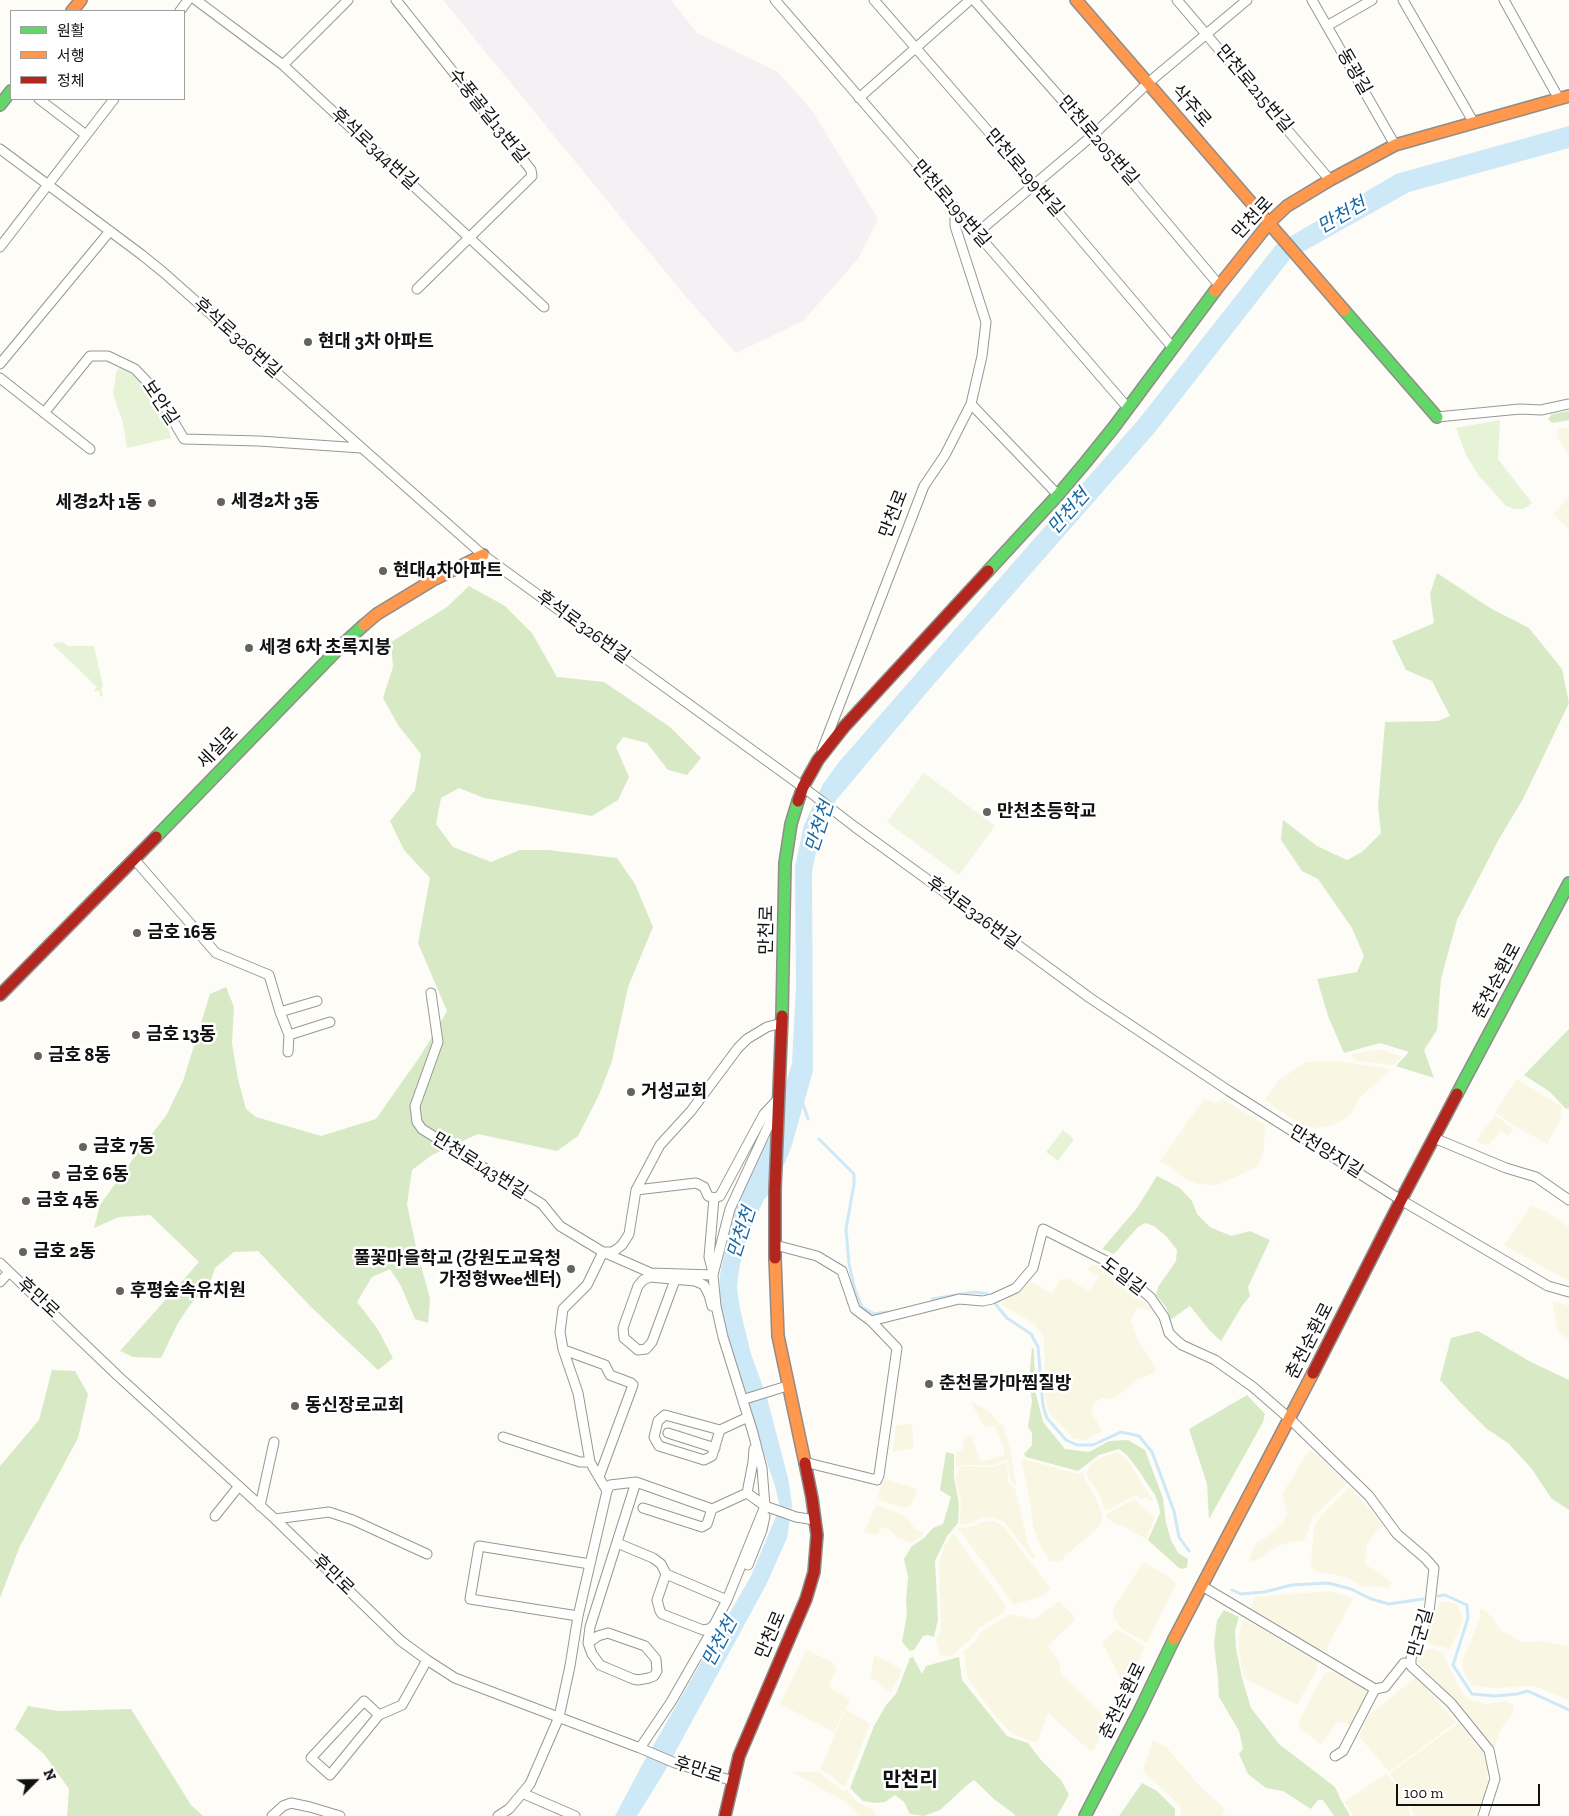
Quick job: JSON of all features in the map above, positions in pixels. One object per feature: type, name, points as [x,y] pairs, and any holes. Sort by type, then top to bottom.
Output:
[{"type":"street","points":[[73,10],[81,0]]},
{"type":"street","name":"후석로344번길","points":[[196,0],[283,65],[544,308]]},
{"type":"street","points":[[283,65],[348,0]]},
{"type":"street","name":"수풍골길13번길","points":[[396,0],[531,170],[532,176],[417,289]]},
{"type":"street","name":"만천로195번길","points":[[775,0],[1128,408]]},
{"type":"street","name":"만천로199번길","points":[[874,0],[1035,185],[1173,348]]},
{"type":"street","points":[[859,98],[970,0]]},
{"type":"street","name":"만천로205번길","points":[[974,0],[1093,135],[1219,285]]},
{"type":"street","name":"삭주로","points":[[1076,0],[1437,417]]},
{"type":"street","name":"만천로215번길","points":[[1177,0],[1330,180]]},
{"type":"street","points":[[977,233],[1093,135],[1148,83],[1248,0]]},
{"type":"street","name":"동광길","points":[[1312,0],[1395,145]]},
{"type":"street","points":[[1327,26],[1372,0]]},
{"type":"street","points":[[1403,0],[1474,123]]},
{"type":"street","points":[[1504,0],[1564,98]]},
{"type":"street","points":[[0,105],[10,92]]},
{"type":"street","name":"만천로","points":[[818,760],[844,727],[1058,495],[1114,428],[1219,285],[1270,222],[1287,206],[1395,145],[1564,98]]},
{"type":"street","points":[[40,100],[86,136]]},
{"type":"street","points":[[0,247],[113,100]]},
{"type":"street","name":"후석로326번길","points":[[0,149],[163,272],[484,555],[1090,998]]},
{"type":"street","name":"만천로","points":[[726,1816],[739,1756],[806,1599],[814,1572],[817,1535],[812,1498],[778,1336],[775,1190],[782,1023],[785,863],[792,824],[803,787],[818,760],[924,486],[945,455],[971,404],[982,356],[986,322],[955,226],[955,210]]},
{"type":"street","points":[[0,364],[110,231]]},
{"type":"street","name":"보안길","points":[[44,413],[90,356],[108,356],[135,369],[155,390],[184,439],[223,442],[259,441],[361,448]]},
{"type":"street","points":[[0,378],[90,449]]},
{"type":"street","points":[[971,404],[1058,495]]},
{"type":"street","points":[[1437,417],[1520,409],[1541,410],[1569,404]]},
{"type":"street","name":"세실로","points":[[0,995],[343,644],[377,614],[433,580],[484,555]]},
{"type":"street","points":[[134,859],[216,953],[269,975],[289,1035],[288,1052]]},
{"type":"street","name":"춘천순환로","points":[[1085,1816],[1140,1710],[1165,1656],[1290,1419],[1401,1200],[1569,883]]},
{"type":"street","name":"만천로143번길","points":[[431,993],[438,1042],[414,1106],[418,1122],[428,1134],[542,1204],[560,1226],[602,1252],[651,1273],[713,1275]]},
{"type":"street","name":"만천양지길","points":[[1090,998],[1229,1091],[1401,1200],[1548,1286],[1569,1292]]},
{"type":"street","points":[[280,1012],[317,1001]]},
{"type":"street","points":[[289,1035],[330,1022]]},
{"type":"street","points":[[607,1491],[590,1462],[578,1393],[560,1332],[563,1309],[586,1285],[602,1252],[612,1252],[617,1249],[629,1234],[636,1190],[660,1145],[691,1110],[747,1039],[767,1027],[782,1023]]},
{"type":"street","points":[[636,1190],[696,1183],[704,1188],[708,1196],[714,1198],[720,1196],[764,1114],[778,1104]]},
{"type":"street","points":[[713,1275],[730,1209],[778,1104]]},
{"type":"street","points":[[1434,1138],[1506,1168],[1536,1177],[1569,1200]]},
{"type":"street","points":[[642,1749],[745,1573],[762,1530],[767,1506],[762,1468],[744,1401],[723,1338],[716,1306],[709,1257],[714,1198]]},
{"type":"street","name":"도일길","points":[[871,1321],[959,1299],[983,1301],[992,1299],[1016,1288],[1032,1268],[1043,1229],[1112,1264],[1152,1298],[1164,1317],[1169,1333],[1175,1339],[1182,1345],[1215,1360],[1253,1387],[1290,1419],[1352,1479]]},
{"type":"street","points":[[775,1245],[817,1256],[842,1271],[855,1309],[871,1321],[897,1348],[877,1480],[804,1462]]},
{"type":"street","name":"후만로","points":[[0,1263],[118,1376],[275,1519],[401,1640],[427,1660],[455,1678],[675,1763],[733,1781]]},
{"type":"street","points":[[0,1282],[9,1272]]},
{"type":"street","points":[[674,1280],[652,1342],[646,1349],[638,1350],[624,1338],[624,1323],[638,1286],[646,1278],[695,1281],[704,1285],[709,1295],[719,1340],[754,1438],[753,1462],[747,1493]]},
{"type":"street","points":[[564,1350],[604,1365],[610,1375],[633,1385],[600,1477]]},
{"type":"street","points":[[744,1401],[787,1386]]},
{"type":"street","points":[[720,1430],[710,1458],[700,1460],[659,1446],[655,1440],[654,1433],[658,1421],[665,1415],[720,1430],[746,1418]]},
{"type":"street","points":[[668,1434],[715,1448]]},
{"type":"street","points":[[503,1436],[580,1462],[590,1462]]},
{"type":"street","points":[[260,1506],[274,1442]]},
{"type":"street","name":"만군길","points":[[1352,1479],[1369,1496],[1397,1534],[1426,1558],[1434,1568],[1430,1588],[1429,1612],[1411,1658],[1411,1666],[1450,1703],[1489,1750],[1495,1779],[1482,1816]]},
{"type":"street","points":[[498,1816],[509,1809],[530,1784],[559,1717],[578,1616],[610,1485],[636,1482],[712,1509],[747,1493]]},
{"type":"street","points":[[588,1643],[598,1636],[608,1633],[645,1646],[656,1659],[657,1671],[654,1676],[649,1678],[633,1679],[600,1665],[592,1654],[588,1643],[590,1627],[636,1482]]},
{"type":"street","points":[[215,1516],[239,1486]]},
{"type":"street","points":[[747,1493],[767,1506],[796,1517],[815,1520]]},
{"type":"street","points":[[666,1574],[657,1600],[658,1608],[662,1614],[706,1630],[714,1625],[727,1600],[767,1506]]},
{"type":"street","points":[[643,1508],[702,1527],[707,1524],[712,1509]]},
{"type":"street","points":[[275,1519],[329,1512],[353,1520],[427,1554]]},
{"type":"street","points":[[617,1543],[653,1558],[661,1564],[666,1574],[727,1600]]},
{"type":"street","points":[[578,1616],[470,1599],[479,1546],[590,1564]]},
{"type":"street","points":[[1202,1586],[1375,1689],[1386,1687],[1404,1663]]},
{"type":"street","points":[[379,1715],[364,1701],[311,1758],[330,1775],[379,1715],[402,1705],[427,1660]]},
{"type":"street","points":[[1335,1756],[1343,1752],[1375,1689]]},
{"type":"street","points":[[522,1793],[575,1816]]},
{"type":"street","points":[[272,1816],[283,1806],[291,1803],[340,1816]]},
{"type":"shaded area","points":[[443,0],[671,0],[697,33],[778,72],[813,112],[878,219],[858,259],[803,321],[736,353],[686,297]]},
{"type":"shaded area","points":[[1569,427],[1569,456],[1557,437],[1558,429]]},
{"type":"shaded area","points":[[1569,497],[1569,530],[1553,514]]},
{"type":"shaded area","points":[[1381,1049],[1402,1057],[1393,1065],[1357,1061],[1350,1055]]},
{"type":"shaded area","points":[[1337,1061],[1391,1070],[1360,1097],[1350,1116],[1334,1125],[1319,1128],[1301,1125],[1265,1100],[1279,1080],[1306,1062]]},
{"type":"shaded area","points":[[1517,1079],[1562,1107],[1560,1120],[1547,1144],[1513,1125],[1495,1112]]},
{"type":"shaded area","points":[[1204,1099],[1216,1103],[1222,1099],[1265,1125],[1264,1149],[1258,1166],[1217,1185],[1198,1184],[1186,1179],[1166,1164],[1159,1162]]},
{"type":"shaded area","points":[[1495,1115],[1513,1129],[1508,1136],[1501,1131],[1488,1146],[1476,1141]]},
{"type":"shaded area","points":[[1531,1206],[1545,1211],[1569,1227],[1569,1281],[1504,1245]]},
{"type":"shaded area","points":[[1091,1265],[1098,1265],[1111,1273],[1152,1309],[1153,1312],[1142,1308],[1137,1309],[1131,1320],[1137,1338],[1156,1369],[1154,1373],[1137,1380],[1117,1396],[1111,1399],[1102,1398],[1095,1402],[1091,1411],[1101,1432],[1085,1440],[1074,1439],[1049,1413],[1045,1396],[1044,1337],[1033,1323],[1000,1304],[1031,1283],[1052,1294],[1061,1279],[1068,1279],[1089,1291],[1099,1276],[1088,1270]]},
{"type":"shaded area","points":[[1552,1301],[1569,1306],[1569,1340],[1560,1333],[1557,1327]]},
{"type":"shaded area","points":[[970,1401],[989,1411],[1003,1425],[1011,1453],[1016,1487],[1010,1480],[1007,1459],[995,1465],[961,1465],[956,1469],[956,1454],[963,1448],[964,1437],[972,1436],[979,1459],[982,1461],[1003,1456],[1005,1453],[995,1426],[986,1427],[983,1424]]},
{"type":"shaded area","points":[[912,1424],[914,1448],[893,1452],[896,1425]]},
{"type":"shaded area","points":[[1310,1449],[1347,1483],[1312,1518],[1306,1537],[1302,1541],[1294,1541],[1277,1546],[1259,1559],[1248,1563],[1255,1544],[1284,1522],[1287,1513],[1282,1494]]},
{"type":"shaded area","points":[[1117,1452],[1126,1458],[1154,1502],[1144,1497],[1141,1499],[1137,1495],[1105,1510],[1100,1496],[1087,1476],[1087,1470],[1092,1463],[1102,1457]]},
{"type":"shaded area","points":[[1023,1459],[1079,1474],[1083,1471],[1085,1479],[1096,1498],[1102,1515],[1102,1521],[1096,1530],[1066,1555],[1061,1562],[1050,1561],[1039,1543],[1033,1526],[1022,1463]]},
{"type":"shaded area","points":[[1007,1462],[1008,1482],[1015,1489],[1029,1546],[1036,1558],[1033,1559],[1004,1522],[992,1517],[980,1518],[963,1525],[960,1523],[961,1502],[956,1479],[958,1471],[962,1466],[994,1467]]},
{"type":"shaded area","points":[[886,1479],[917,1490],[911,1505],[904,1508],[880,1500],[878,1496],[883,1481]]},
{"type":"shaded area","points":[[1350,1487],[1384,1526],[1376,1532],[1367,1544],[1365,1564],[1392,1583],[1389,1588],[1362,1586],[1346,1577],[1314,1571],[1311,1563],[1314,1528],[1321,1516]]},
{"type":"shaded area","points":[[1135,1499],[1155,1517],[1146,1539],[1107,1518],[1106,1514]]},
{"type":"shaded area","points":[[876,1505],[907,1517],[915,1529],[923,1532],[923,1535],[912,1543],[897,1538],[891,1530],[882,1527],[877,1535],[864,1532]]},
{"type":"shaded area","points":[[994,1521],[1004,1527],[1050,1588],[1044,1595],[1014,1605],[958,1528],[975,1526],[980,1522]]},
{"type":"shaded area","points":[[953,1533],[1006,1606],[1003,1613],[979,1628],[971,1639],[950,1657],[940,1655],[936,1640],[941,1632],[939,1562],[945,1545]]},
{"type":"shaded area","points":[[1146,1563],[1175,1582],[1175,1586],[1147,1643],[1121,1628],[1113,1617],[1113,1609],[1142,1564]]},
{"type":"shaded area","points":[[1329,1591],[1353,1598],[1325,1651],[1318,1651],[1250,1609],[1255,1597]]},
{"type":"shaded area","points":[[1059,1601],[1073,1615],[1075,1620],[1048,1646],[1059,1661],[1061,1674],[1107,1721],[1094,1750],[1090,1751],[1048,1713],[1037,1743],[1012,1734],[993,1713],[968,1679],[963,1652],[974,1643],[982,1631],[1011,1614],[1034,1620]]},
{"type":"shaded area","points":[[1445,1601],[1457,1604],[1463,1621],[1450,1649],[1423,1642],[1439,1603]]},
{"type":"shaded area","points":[[1480,1609],[1493,1618],[1501,1631],[1523,1642],[1539,1641],[1569,1646],[1569,1700],[1535,1686],[1490,1688],[1471,1685],[1463,1670],[1462,1663],[1480,1617]]},
{"type":"shaded area","points":[[1243,1619],[1316,1661],[1318,1668],[1298,1703],[1296,1704],[1244,1677],[1239,1653],[1239,1635]]},
{"type":"shaded area","points":[[1117,1629],[1145,1647],[1125,1688],[1102,1642]]},
{"type":"shaded area","points":[[1422,1649],[1433,1649],[1444,1653],[1462,1693],[1470,1700],[1487,1704],[1506,1701],[1513,1705],[1514,1712],[1500,1730],[1495,1748],[1490,1747],[1458,1705],[1418,1662]]},
{"type":"shaded area","points":[[806,1650],[832,1662],[837,1669],[829,1683],[831,1688],[850,1700],[834,1732],[780,1704]]},
{"type":"shaded area","points":[[874,1655],[902,1669],[890,1692],[871,1678]]},
{"type":"shaded area","points":[[1330,1671],[1371,1692],[1353,1726],[1338,1721],[1321,1745],[1298,1726],[1299,1720],[1324,1674]]},
{"type":"shaded area","points":[[1416,1677],[1456,1722],[1389,1772],[1359,1736],[1367,1716]]},
{"type":"shaded area","points":[[846,1709],[869,1723],[869,1727],[845,1787],[820,1769]]},
{"type":"shaded area","points":[[1459,1723],[1485,1754],[1489,1787],[1473,1816],[1415,1816],[1390,1773]]},
{"type":"shaded area","points":[[1153,1740],[1166,1747],[1199,1785],[1225,1809],[1222,1816],[1180,1816],[1181,1808],[1146,1775],[1143,1769]]},
{"type":"shaded area","points":[[792,1772],[819,1772],[843,1791],[847,1790],[857,1802],[875,1811],[875,1816],[860,1816],[845,1802]]},
{"type":"shaded area","points":[[1387,1773],[1407,1802],[1410,1816],[1354,1816],[1344,1802]]},
{"type":"green space","points":[[119,368],[133,374],[152,395],[166,420],[171,438],[127,448],[123,423],[113,394],[116,373]]},
{"type":"green space","points":[[1569,411],[1569,420],[1552,423],[1548,419],[1552,414]]},
{"type":"green space","points":[[1500,420],[1498,459],[1532,503],[1523,509],[1506,506],[1479,476],[1466,455],[1456,428]]},
{"type":"green space","points":[[1437,573],[1490,608],[1529,628],[1562,669],[1569,703],[1523,799],[1499,839],[1457,920],[1441,979],[1437,1030],[1424,1050],[1434,1078],[1396,1066],[1409,1052],[1380,1043],[1344,1053],[1328,1016],[1317,979],[1357,972],[1364,956],[1352,928],[1318,879],[1302,871],[1281,840],[1283,820],[1317,846],[1347,860],[1362,852],[1381,833],[1378,806],[1385,722],[1438,721],[1450,716],[1432,681],[1406,670],[1392,641],[1434,623],[1430,594]]},
{"type":"green space","points":[[469,586],[505,606],[532,633],[557,677],[604,682],[670,727],[701,758],[687,775],[668,770],[647,743],[623,737],[616,747],[629,777],[618,800],[592,816],[484,798],[459,788],[441,798],[436,824],[453,847],[491,862],[520,850],[548,850],[617,858],[635,884],[653,927],[628,987],[612,1061],[599,1095],[578,1136],[557,1151],[478,1134],[432,1155],[412,1170],[407,1204],[417,1252],[430,1298],[428,1323],[415,1319],[401,1286],[390,1269],[372,1277],[357,1302],[377,1328],[393,1358],[378,1370],[311,1307],[258,1251],[234,1252],[215,1268],[209,1286],[190,1305],[178,1323],[161,1358],[133,1357],[120,1351],[199,1262],[150,1215],[119,1217],[94,1228],[100,1205],[166,1116],[183,1081],[210,994],[226,987],[234,1007],[232,1043],[238,1079],[246,1109],[256,1117],[321,1136],[376,1119],[421,1055],[447,1011],[418,943],[430,878],[404,850],[390,821],[415,790],[421,754],[398,725],[383,698],[393,667],[391,642],[447,607]]},
{"type":"green space","points":[[63,642],[68,646],[94,646],[103,686],[101,688],[103,696],[100,697],[99,690],[94,691],[97,687],[53,645]]},
{"type":"green space","points":[[924,773],[995,826],[959,875],[887,822]]},
{"type":"green space","points":[[1569,1029],[1569,1108],[1566,1109],[1550,1092],[1524,1075]]},
{"type":"green space","points":[[1063,1130],[1074,1139],[1058,1161],[1046,1152]]},
{"type":"green space","points":[[1157,1176],[1180,1188],[1192,1201],[1197,1214],[1210,1227],[1231,1236],[1250,1231],[1270,1240],[1248,1287],[1250,1296],[1221,1341],[1210,1331],[1190,1306],[1170,1320],[1166,1307],[1156,1295],[1158,1287],[1176,1261],[1177,1250],[1166,1236],[1154,1226],[1145,1223],[1138,1227],[1114,1254],[1102,1249],[1137,1208]]},
{"type":"green space","points":[[1478,1331],[1531,1362],[1569,1380],[1569,1510],[1551,1498],[1532,1469],[1508,1443],[1487,1429],[1440,1380],[1451,1338]]},
{"type":"green space","points":[[1032,1347],[1034,1350],[1035,1390],[1043,1422],[1065,1449],[1089,1452],[1109,1441],[1128,1440],[1145,1450],[1163,1498],[1166,1523],[1171,1540],[1178,1553],[1188,1559],[1187,1567],[1179,1568],[1148,1540],[1160,1513],[1159,1506],[1155,1495],[1139,1471],[1127,1455],[1119,1449],[1099,1455],[1078,1471],[1026,1457],[1024,1454],[1032,1445],[1032,1433],[1028,1427],[1032,1401],[1029,1382]]},
{"type":"green space","points":[[52,1370],[75,1371],[88,1394],[78,1438],[20,1546],[0,1598],[0,1466],[39,1420]]},
{"type":"green space","points":[[1247,1395],[1265,1414],[1263,1422],[1209,1519],[1207,1484],[1189,1429]]},
{"type":"green space","points":[[946,1452],[954,1454],[954,1477],[959,1504],[958,1523],[947,1536],[935,1561],[938,1620],[934,1637],[923,1636],[914,1650],[910,1651],[902,1642],[907,1614],[908,1577],[904,1559],[912,1546],[924,1538],[933,1528],[943,1524],[951,1497],[940,1490]]},
{"type":"green space","points":[[1224,1610],[1239,1617],[1235,1631],[1236,1648],[1251,1708],[1279,1744],[1335,1787],[1350,1816],[1334,1816],[1323,1800],[1318,1800],[1311,1809],[1283,1791],[1266,1788],[1248,1774],[1239,1754],[1243,1749],[1239,1731],[1219,1697],[1214,1644],[1217,1620]]},
{"type":"green space","points":[[913,1657],[922,1674],[926,1666],[959,1657],[962,1680],[1007,1736],[1028,1743],[1041,1760],[1061,1780],[1069,1795],[1057,1816],[1015,1816],[974,1780],[940,1810],[924,1816],[910,1814],[904,1802],[895,1795],[885,1802],[875,1803],[863,1801],[850,1788],[874,1726],[886,1705],[896,1694],[910,1658]]},
{"type":"green space","points":[[28,1706],[58,1711],[131,1709],[191,1805],[203,1816],[67,1816],[69,1789],[44,1754],[15,1729]]},
{"type":"green space","points":[[1142,1783],[1157,1791],[1175,1809],[1175,1816],[1119,1816]]},
{"type":"water","name":"만천천","points":[[1569,126],[1569,148],[1409,192],[1290,259],[1155,432],[934,684],[837,799],[829,812],[820,834],[812,871],[813,1071],[791,1148],[775,1186],[764,1200],[754,1220],[739,1269],[737,1288],[751,1354],[767,1398],[788,1478],[792,1504],[787,1538],[766,1585],[665,1771],[637,1816],[615,1816],[642,1765],[751,1576],[780,1507],[775,1486],[725,1337],[719,1305],[720,1275],[734,1209],[756,1159],[769,1138],[792,1063],[796,988],[795,867],[804,825],[823,784],[839,762],[1139,419],[1276,245],[1396,174]]},
{"type":"waterway","points":[[802,1101],[808,1119]]},
{"type":"waterway","points":[[819,1139],[854,1174],[846,1229],[849,1264],[855,1290],[862,1307],[874,1314],[886,1312]]},
{"type":"waterway","points":[[932,1299],[975,1292],[988,1294]]},
{"type":"waterway","points":[[996,1305],[1007,1318],[1031,1334],[1038,1347],[1043,1406],[1047,1418],[1066,1440],[1077,1445],[1093,1445],[1121,1432],[1139,1436],[1152,1452],[1174,1511],[1179,1537],[1189,1551]]},
{"type":"waterway","points":[[1232,1590],[1241,1594],[1264,1592],[1292,1585],[1328,1583],[1351,1589],[1371,1599],[1389,1604],[1423,1599]]},
{"type":"waterway","points":[[1438,1596],[1445,1595],[1467,1605],[1468,1618],[1453,1665],[1472,1694],[1495,1696],[1528,1691],[1569,1710]]},
{"type":"traffic: fast","points":[[0,105],[10,92]]},
{"type":"traffic: fast","points":[[988,571],[1085,463],[1215,291]]},
{"type":"traffic: fast","points":[[1344,310],[1437,417]]},
{"type":"traffic: fast","points":[[156,837],[343,644],[364,625]]},
{"type":"traffic: fast","points":[[782,1016],[785,863],[791,824],[798,801]]},
{"type":"traffic: fast","points":[[1457,1094],[1569,883]]},
{"type":"traffic: fast","points":[[1085,1816],[1140,1710],[1174,1639]]},
{"type":"traffic: slow","points":[[73,10],[81,0]]},
{"type":"traffic: slow","points":[[1076,0],[1344,310]]},
{"type":"traffic: slow","points":[[1215,291],[1270,222],[1287,206],[1330,180],[1395,145],[1569,96]]},
{"type":"traffic: slow","points":[[364,625],[377,614],[433,580],[483,555]]},
{"type":"traffic: slow","points":[[775,1258],[778,1336],[805,1463]]},
{"type":"traffic: slow","points":[[1174,1639],[1313,1373]]},
{"type":"traffic: jam","points":[[798,801],[803,787],[818,760],[844,727],[988,571]]},
{"type":"traffic: jam","points":[[0,995],[156,837]]},
{"type":"traffic: jam","points":[[775,1258],[775,1190],[782,1016]]},
{"type":"traffic: jam","points":[[1313,1373],[1457,1094]]},
{"type":"traffic: jam","points":[[725,1816],[739,1756],[806,1599],[814,1572],[817,1535],[805,1463]]},
{"type":"place","name":"현대 3차 아파트","points":[[308,342]]},
{"type":"place","name":"세경2차 3동","points":[[221,502]]},
{"type":"place","name":"세경2차 1동","points":[[152,503]]},
{"type":"place","name":"현대4차아파트","points":[[383,571]]},
{"type":"place","name":"세경 6차 초록지붕","points":[[249,648]]},
{"type":"place","name":"만천초등학교","points":[[987,812]]},
{"type":"place","name":"금호 16동","points":[[137,933]]},
{"type":"place","name":"금호 13동","points":[[136,1035]]},
{"type":"place","name":"금호 8동","points":[[38,1056]]},
{"type":"place","name":"거성교회","points":[[631,1092]]},
{"type":"place","name":"금호 7동","points":[[83,1147]]},
{"type":"place","name":"금호 6동","points":[[56,1175]]},
{"type":"place","name":"금호 4동","points":[[26,1201]]},
{"type":"place","name":"금호 2동","points":[[23,1252]]},
{"type":"place","name":"풀꽃마을학교 (강원도교육청 가정형Wee센터)","points":[[571,1269]]},
{"type":"place","name":"후평숲속유치원","points":[[120,1291]]},
{"type":"place","name":"춘천물가마찜질방","points":[[929,1384]]},
{"type":"place","name":"동신장로교회","points":[[295,1406]]},
{"type":"district","name":"만천리","points":[[910,1780]]}]
